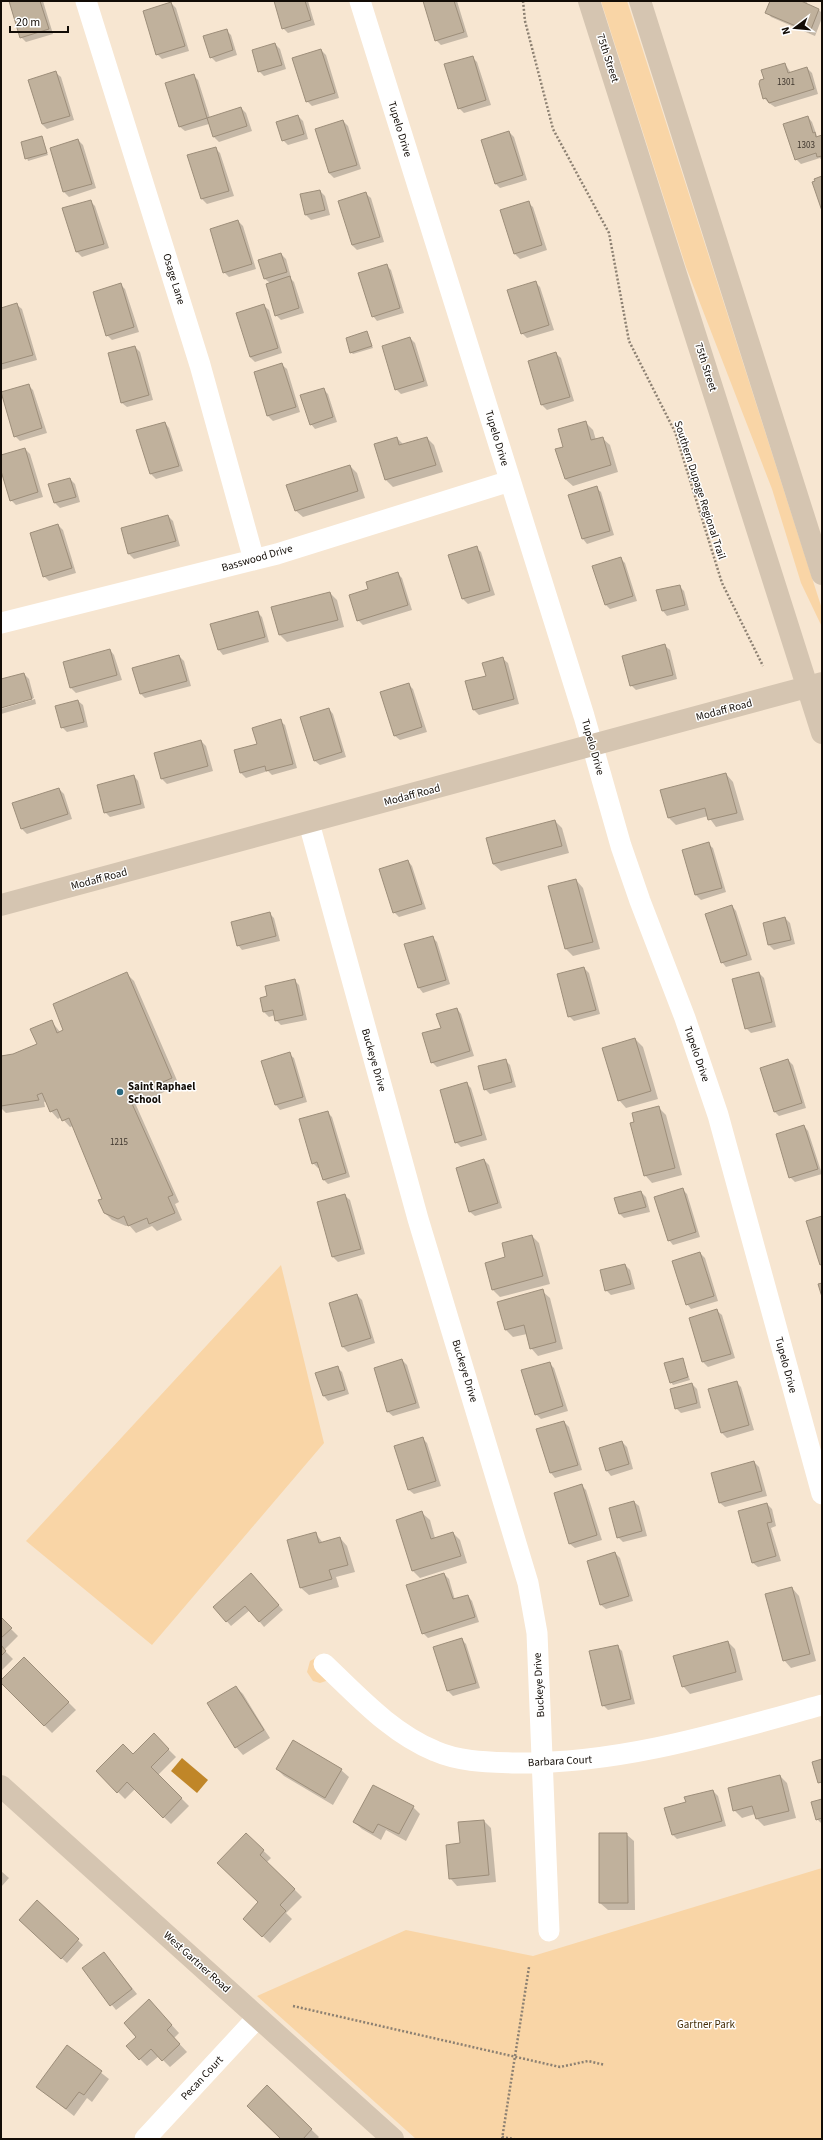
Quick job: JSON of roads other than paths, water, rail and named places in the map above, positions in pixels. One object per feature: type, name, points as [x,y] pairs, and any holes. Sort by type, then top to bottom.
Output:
[{"type":"main road","name":"75th Street","points":[[590,1],[815,685],[822,733]]},
{"type":"main road","points":[[640,1],[822,574]]},
{"type":"main road","name":"Modaff Road","points":[[1,905],[309,823],[815,685]]},
{"type":"main road","name":"West Gartner Road","points":[[1,1786],[393,2139]]},
{"type":"street","name":"Osage Lane","points":[[86,1],[200,364],[254,560]]},
{"type":"street","name":"Tupelo Drive","points":[[360,1],[593,746],[621,846],[645,915],[685,1018],[715,1108],[822,1494]]},
{"type":"street","name":"Basswood Drive","points":[[1,623],[254,560],[510,481]]},
{"type":"street","name":"Buckeye Drive","points":[[309,823],[418,1219],[528,1583],[537,1633],[549,1930]]},
{"type":"street","name":"Barbara Court","points":[[324,1664],[396,1730],[436,1752],[451,1757],[486,1762],[543,1763],[606,1758],[684,1743],[822,1705]]},
{"type":"street","name":"Pecan Court","points":[[145,2139],[258,2017]]},
{"type":"place","name":"Saint Raphael School","points":[[120,1092]]},
{"type":"park label","name":"Gartner Park","points":[[706,2024]]}]
